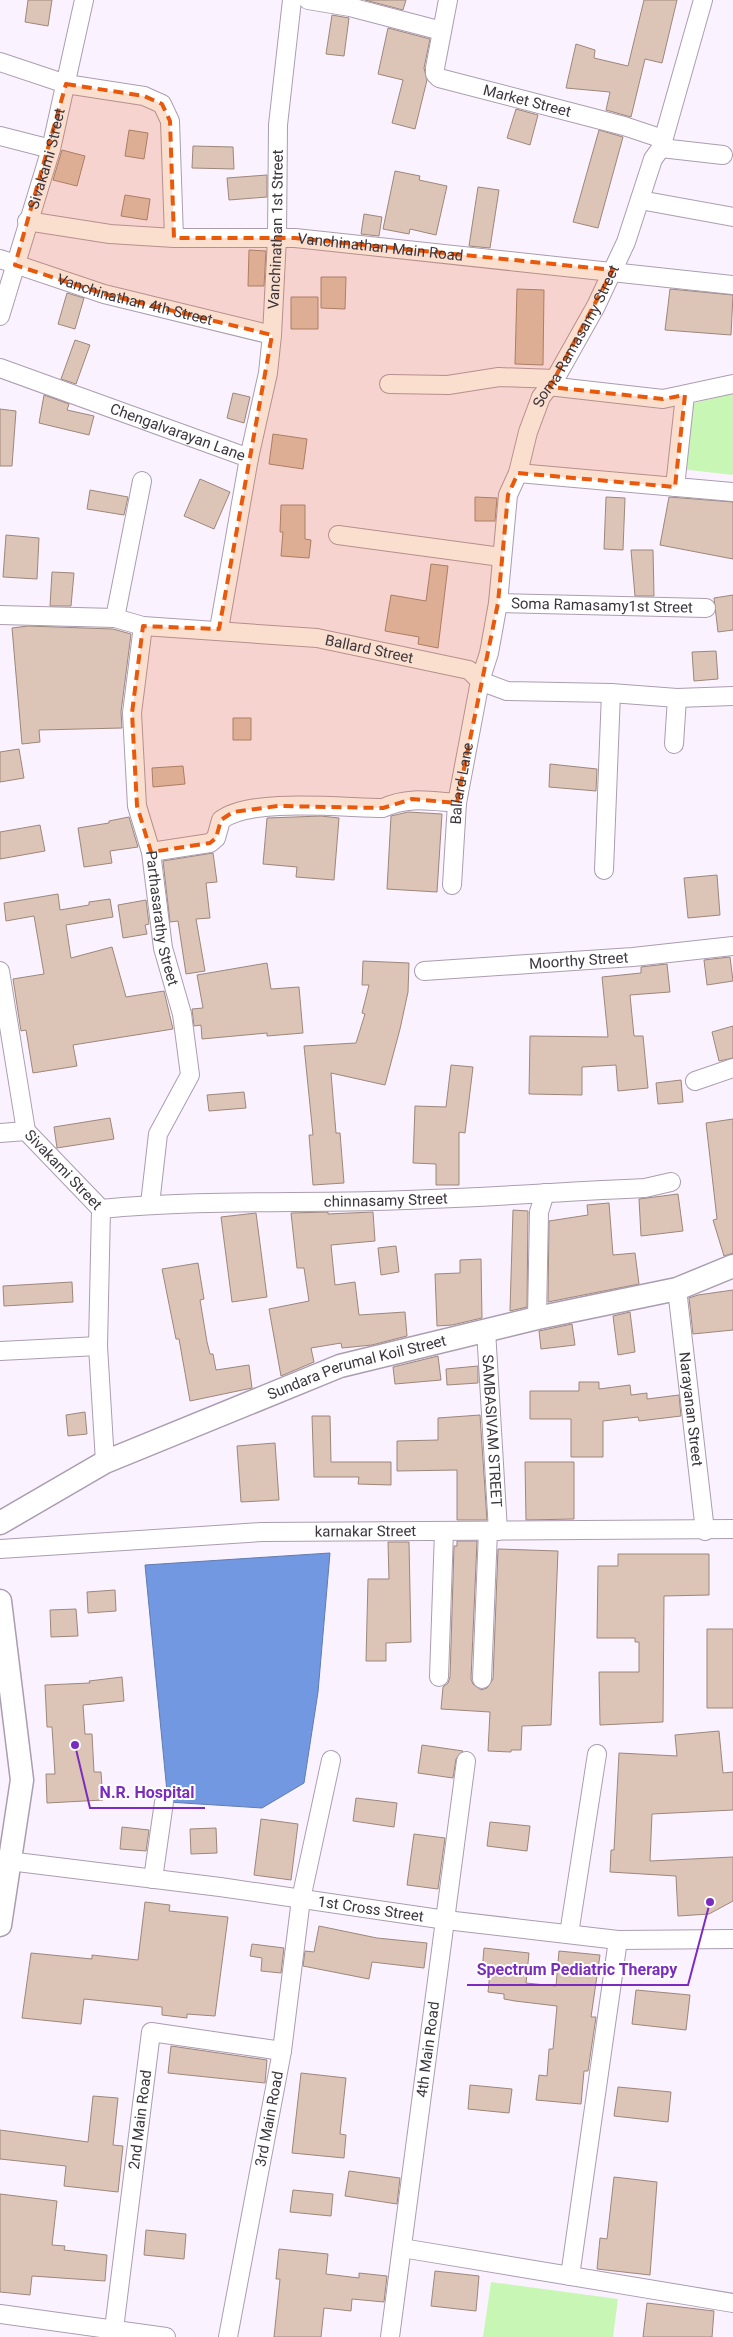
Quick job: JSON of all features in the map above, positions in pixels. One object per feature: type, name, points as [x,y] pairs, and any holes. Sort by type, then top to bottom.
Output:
[{"type":"street","name":"Sivakami Street","points":[[0,316],[8,262],[27,221],[51,149],[84,0]]},
{"type":"street","name":"Vanchinathan 1st Street","points":[[249,458],[268,373],[272,335],[278,238],[276,152],[278,116],[292,0]]},
{"type":"street","points":[[308,0],[350,8],[442,31]]},
{"type":"street","name":"Market Street","points":[[448,0],[434,72],[439,78],[624,126],[662,143]]},
{"type":"street","name":"Soma Ramasamy Street","points":[[480,681],[489,653],[498,603],[508,495],[518,473],[528,432],[541,397],[552,383],[596,306],[626,242],[653,159],[662,143],[703,0]]},
{"type":"street","points":[[0,62],[66,84],[144,96],[162,104],[170,121],[174,238]]},
{"type":"street","points":[[0,136],[51,149]]},
{"type":"street","points":[[662,143],[723,155]]},
{"type":"street","points":[[640,200],[733,217]]},
{"type":"street","name":"Vanchinathan Main Road","points":[[27,221],[110,234],[174,238],[278,238],[613,270],[733,285]]},
{"type":"street","name":"Vanchinathan 4th Street","points":[[8,262],[104,294],[272,335]]},
{"type":"street","name":"Chengalvarayan Lane","points":[[0,368],[249,458],[219,629]]},
{"type":"street","points":[[389,384],[448,385],[500,377],[663,400],[733,384]]},
{"type":"street","points":[[675,487],[686,394]]},
{"type":"street","points":[[518,473],[733,492]]},
{"type":"street","points":[[115,618],[142,481]]},
{"type":"street","points":[[338,535],[501,558]]},
{"type":"street","name":"Soma Ramasamy1st Street","points":[[498,603],[706,608]]},
{"type":"street","name":"Ballard Street","points":[[0,615],[115,618],[143,626],[219,629],[317,638],[468,670],[480,681],[507,691],[610,693],[677,698],[733,696]]},
{"type":"street","name":"Parthasarathy Street","points":[[143,626],[132,713],[137,806],[151,852],[163,948],[182,1014],[190,1075],[158,1134],[150,1204]]},
{"type":"street","name":"Ballard Lane","points":[[452,885],[457,803],[480,681]]},
{"type":"street","points":[[604,870],[610,693]]},
{"type":"street","points":[[674,744],[677,698]]},
{"type":"street","points":[[151,852],[210,843],[216,838],[221,820],[233,812],[278,806],[384,808],[397,801],[412,799],[457,803]]},
{"type":"street","name":"Moorthy Street","points":[[424,971],[634,957],[733,946]]},
{"type":"street","name":"Sivakami Street","points":[[0,971],[26,1131],[101,1209],[98,1346],[105,1462]]},
{"type":"street","points":[[695,1080],[733,1068]]},
{"type":"street","points":[[0,1133],[26,1131]]},
{"type":"street","name":"chinnasamy Street","points":[[101,1209],[150,1204],[372,1201],[545,1193],[645,1188],[671,1182]]},
{"type":"street","points":[[537,1318],[538,1212],[545,1193]]},
{"type":"street","name":"Sundara Perumal Koil Street","points":[[0,1523],[105,1462],[340,1366],[537,1318],[677,1289],[733,1266]]},
{"type":"street","name":"Narayanan Street","points":[[677,1289],[706,1531]]},
{"type":"street","name":"SAMBASIVAM STREET","points":[[482,1679],[493,1531],[486,1330]]},
{"type":"street","points":[[0,1351],[98,1346]]},
{"type":"street","name":"karnakar Street","points":[[0,1549],[262,1532],[706,1531],[733,1529]]},
{"type":"street","points":[[438,1677],[444,1532]]},
{"type":"street","points":[[0,1601],[22,1780],[5,1861],[0,1924]]},
{"type":"street","points":[[569,1934],[597,1754]]},
{"type":"street","name":"3rd Main Road","points":[[228,2337],[282,2052],[301,1899],[331,1760]]},
{"type":"street","name":"4th Main Road","points":[[390,2337],[466,1761]]},
{"type":"street","points":[[153,1879],[164,1802]]},
{"type":"street","name":"1st Cross Street","points":[[5,1861],[153,1879],[446,1920],[618,1940],[733,1939]]},
{"type":"street","points":[[570,2276],[618,1940]]},
{"type":"street","name":"2nd Main Road","points":[[113,2334],[151,2032],[282,2052]]},
{"type":"street","points":[[402,2248],[733,2303]]},
{"type":"street","points":[[0,2314],[113,2334],[166,2337]]},
{"type":"highlighted area","points":[[66,84],[144,96],[162,104],[170,121],[174,238],[295,238],[613,270],[550,387],[663,399],[685,395],[675,487],[518,473],[508,495],[498,603],[457,803],[412,799],[383,808],[278,806],[233,812],[221,820],[216,838],[210,843],[151,852],[137,806],[132,713],[143,626],[219,629],[272,335],[104,294],[15,265]]},
{"type":"green space","points":[[733,393],[733,475],[681,469],[687,405]]},
{"type":"green space","points":[[491,2282],[618,2299],[613,2337],[483,2337]]},
{"type":"water","points":[[330,1553],[318,1692],[304,1783],[262,1808],[168,1802],[145,1565]]},
{"type":"building","points":[[28,0],[52,0],[48,26],[25,22]]},
{"type":"building","points":[[365,0],[406,0],[403,10]]},
{"type":"building","points":[[644,0],[677,0],[662,63],[645,59],[631,117],[606,110],[610,92],[566,88],[576,44],[595,50],[594,58],[628,66]]},
{"type":"building","points":[[332,15],[349,18],[344,56],[326,54]]},
{"type":"building","points":[[388,28],[430,39],[424,68],[427,80],[415,129],[392,123],[403,80],[378,74]]},
{"type":"building","points":[[516,109],[538,115],[530,145],[507,138]]},
{"type":"building","points":[[129,130],[148,133],[144,159],[125,156]]},
{"type":"building","points":[[599,130],[623,137],[598,228],[573,222]]},
{"type":"building","points":[[193,146],[233,147],[234,169],[192,168]]},
{"type":"building","points":[[62,150],[85,156],[77,186],[53,180]]},
{"type":"building","points":[[395,171],[420,176],[419,180],[447,186],[436,235],[410,229],[409,234],[383,229]]},
{"type":"building","points":[[267,175],[267,197],[229,200],[227,178]]},
{"type":"building","points":[[478,187],[499,190],[490,248],[469,246]]},
{"type":"building","points":[[125,195],[150,199],[147,220],[121,216]]},
{"type":"building","points":[[364,214],[382,217],[379,236],[361,234]]},
{"type":"building","points":[[249,250],[266,251],[264,286],[248,286]]},
{"type":"building","points":[[321,277],[346,277],[345,309],[321,308]]},
{"type":"building","points":[[517,289],[544,290],[543,365],[515,364]]},
{"type":"building","points":[[670,289],[733,295],[731,335],[665,330]]},
{"type":"building","points":[[67,293],[84,298],[75,329],[58,324]]},
{"type":"building","points":[[291,297],[318,297],[318,329],[291,329]]},
{"type":"building","points":[[75,340],[90,345],[76,384],[61,379]]},
{"type":"building","points":[[233,393],[250,397],[244,423],[227,418]]},
{"type":"building","points":[[44,395],[69,404],[67,410],[94,416],[89,435],[39,423]]},
{"type":"building","points":[[0,409],[16,411],[12,466],[0,466]]},
{"type":"building","points":[[273,434],[307,439],[303,469],[269,464]]},
{"type":"building","points":[[200,479],[230,492],[214,529],[184,516]]},
{"type":"building","points":[[90,490],[128,497],[124,515],[87,509]]},
{"type":"building","points":[[475,497],[497,498],[495,521],[475,521]]},
{"type":"building","points":[[606,497],[625,498],[623,550],[604,549]]},
{"type":"building","points":[[669,497],[733,502],[733,559],[660,545]]},
{"type":"building","points":[[281,505],[305,505],[305,539],[311,540],[309,558],[281,556],[283,532],[280,532]]},
{"type":"building","points":[[6,535],[39,538],[37,579],[3,577]]},
{"type":"building","points":[[631,550],[653,550],[654,596],[635,596]]},
{"type":"building","points":[[431,564],[448,566],[438,648],[418,644],[419,637],[385,631],[391,595],[426,601]]},
{"type":"building","points":[[52,572],[74,573],[71,606],[50,606]]},
{"type":"building","points":[[733,595],[733,630],[718,632],[714,598]]},
{"type":"building","points":[[28,626],[113,629],[131,634],[121,712],[122,728],[39,730],[40,742],[22,744],[12,628]]},
{"type":"building","points":[[716,651],[718,679],[694,681],[692,652]]},
{"type":"building","points":[[233,718],[251,718],[251,740],[233,740]]},
{"type":"building","points":[[19,749],[24,778],[0,782],[0,752]]},
{"type":"building","points":[[550,764],[597,769],[596,791],[549,787]]},
{"type":"building","points":[[183,766],[185,784],[153,787],[152,768]]},
{"type":"building","points":[[408,812],[442,814],[437,892],[387,889],[391,816]]},
{"type":"building","points":[[321,816],[339,818],[334,880],[296,877],[297,867],[263,864],[267,818]]},
{"type":"building","points":[[129,817],[138,847],[110,851],[112,863],[84,867],[78,828],[109,823],[109,821]]},
{"type":"building","points":[[40,825],[45,851],[0,859],[0,832]]},
{"type":"building","points":[[213,853],[217,882],[206,883],[210,918],[196,919],[205,971],[186,974],[178,921],[170,922],[163,861]]},
{"type":"building","points":[[717,875],[720,915],[688,918],[684,878]]},
{"type":"building","points":[[58,894],[60,910],[89,905],[89,902],[110,899],[113,917],[66,925],[71,958],[112,947],[126,997],[164,991],[173,1029],[73,1045],[77,1066],[33,1073],[26,1030],[21,1031],[13,979],[44,974],[34,916],[6,921],[4,903]]},
{"type":"building","points":[[146,900],[149,924],[145,925],[147,934],[123,938],[118,905]]},
{"type":"building","points":[[730,957],[733,981],[707,985],[704,960]]},
{"type":"building","points":[[363,961],[409,963],[408,992],[400,1029],[385,1085],[331,1073],[336,1133],[340,1133],[344,1183],[313,1185],[309,1135],[313,1135],[304,1046],[356,1043],[365,1014],[362,1013],[369,985],[362,985]]},
{"type":"building","points":[[267,963],[271,989],[299,987],[303,1033],[267,1036],[267,1033],[202,1039],[201,1025],[194,1026],[192,1009],[203,1008],[197,975]]},
{"type":"building","points":[[667,964],[670,992],[630,995],[634,1036],[643,1036],[648,1088],[618,1091],[616,1065],[582,1067],[582,1095],[529,1094],[530,1036],[608,1037],[602,977],[641,973],[641,967]]},
{"type":"building","points":[[733,1026],[733,1058],[719,1061],[712,1032]]},
{"type":"building","points":[[451,1065],[473,1067],[465,1133],[459,1132],[459,1185],[436,1185],[436,1164],[413,1163],[415,1106],[446,1107]]},
{"type":"building","points":[[681,1080],[683,1102],[658,1104],[656,1083]]},
{"type":"building","points":[[244,1092],[246,1108],[209,1111],[207,1095]]},
{"type":"building","points":[[110,1118],[114,1139],[57,1148],[54,1127]]},
{"type":"building","points":[[733,1119],[733,1253],[724,1256],[713,1220],[717,1219],[706,1123]]},
{"type":"building","points":[[678,1194],[683,1231],[641,1236],[639,1199]]},
{"type":"building","points":[[609,1203],[613,1255],[635,1253],[639,1284],[548,1302],[549,1221],[588,1215],[587,1205]]},
{"type":"building","points":[[513,1210],[528,1211],[527,1307],[510,1311]]},
{"type":"building","points":[[328,1212],[328,1214],[373,1212],[375,1241],[331,1245],[335,1285],[355,1282],[359,1315],[405,1312],[407,1336],[372,1345],[342,1348],[341,1343],[311,1348],[314,1362],[281,1376],[269,1309],[309,1301],[304,1268],[297,1268],[291,1213]]},
{"type":"building","points":[[256,1213],[267,1297],[232,1302],[221,1217]]},
{"type":"building","points":[[396,1246],[399,1272],[381,1275],[378,1248]]},
{"type":"building","points":[[481,1259],[482,1318],[452,1325],[437,1326],[435,1274],[460,1273],[460,1260]]},
{"type":"building","points":[[198,1263],[204,1299],[200,1300],[207,1342],[210,1354],[213,1354],[216,1370],[249,1365],[252,1388],[190,1401],[179,1339],[176,1339],[162,1269]]},
{"type":"building","points":[[72,1282],[73,1302],[4,1306],[3,1286]]},
{"type":"building","points":[[733,1290],[733,1330],[693,1334],[689,1298]]},
{"type":"building","points":[[630,1312],[635,1352],[618,1355],[613,1316]]},
{"type":"building","points":[[572,1324],[575,1345],[541,1349],[539,1331]]},
{"type":"building","points":[[438,1356],[441,1380],[395,1384],[393,1367]]},
{"type":"building","points":[[478,1366],[478,1383],[447,1385],[446,1369]]},
{"type":"building","points":[[579,1382],[599,1382],[599,1389],[630,1385],[631,1395],[647,1393],[647,1399],[679,1395],[681,1416],[639,1421],[638,1417],[603,1421],[603,1457],[571,1457],[571,1419],[530,1419],[530,1391],[579,1391]]},
{"type":"building","points":[[85,1412],[87,1434],[68,1436],[66,1415]]},
{"type":"building","points":[[480,1415],[487,1520],[457,1520],[457,1470],[397,1471],[397,1441],[438,1440],[438,1418]]},
{"type":"building","points":[[312,1416],[330,1416],[331,1462],[391,1462],[391,1485],[358,1484],[359,1477],[314,1477]]},
{"type":"building","points":[[275,1443],[279,1500],[241,1502],[237,1446]]},
{"type":"building","points":[[525,1462],[574,1462],[574,1519],[526,1520]]},
{"type":"building","points":[[457,1541],[477,1541],[471,1679],[473,1684],[481,1690],[487,1688],[493,1679],[498,1549],[558,1551],[551,1725],[522,1726],[521,1750],[511,1750],[511,1752],[488,1751],[490,1712],[441,1709],[443,1687],[448,1683],[450,1677],[454,1546],[457,1546]]},
{"type":"building","points":[[388,1542],[409,1542],[411,1642],[386,1643],[386,1661],[366,1661],[368,1579],[389,1579]]},
{"type":"building","points":[[618,1554],[709,1554],[709,1595],[664,1596],[663,1722],[600,1725],[599,1672],[639,1672],[639,1642],[635,1642],[635,1638],[597,1638],[598,1566],[618,1566]]},
{"type":"building","points":[[115,1590],[116,1611],[88,1613],[87,1592]]},
{"type":"building","points":[[76,1609],[78,1636],[51,1637],[50,1610]]},
{"type":"building","points":[[707,1629],[733,1629],[733,1708],[707,1708]]},
{"type":"building","points":[[122,1677],[124,1701],[83,1705],[85,1734],[92,1734],[94,1772],[101,1772],[103,1800],[47,1803],[46,1774],[55,1774],[52,1727],[47,1727],[45,1685],[90,1683],[89,1681]]},
{"type":"building","points":[[719,1731],[723,1773],[733,1772],[733,1810],[652,1814],[650,1861],[733,1857],[733,1901],[709,1914],[678,1916],[676,1876],[610,1872],[611,1850],[614,1850],[619,1753],[677,1756],[675,1735]]},
{"type":"building","points":[[422,1745],[463,1751],[456,1759],[453,1778],[418,1773]]},
{"type":"building","points":[[356,1798],[397,1803],[394,1827],[353,1821]]},
{"type":"building","points":[[261,1819],[298,1824],[291,1880],[254,1875]]},
{"type":"building","points":[[490,1822],[530,1826],[527,1851],[487,1846]]},
{"type":"building","points":[[122,1827],[149,1830],[146,1851],[120,1849]]},
{"type":"building","points":[[216,1828],[217,1853],[191,1854],[190,1829]]},
{"type":"building","points":[[414,1834],[445,1838],[438,1889],[407,1885]]},
{"type":"building","points":[[145,1902],[170,1905],[169,1911],[228,1917],[215,2016],[187,2014],[187,2018],[162,2015],[162,2007],[84,1999],[81,2024],[22,2018],[31,1953],[92,1959],[92,1955],[138,1960]]},
{"type":"building","points":[[319,1926],[377,1938],[427,1943],[424,1968],[372,1962],[369,1979],[303,1966],[305,1951],[314,1952]]},
{"type":"building","points":[[252,1944],[284,1948],[281,1973],[261,1971],[262,1958],[250,1956]]},
{"type":"building","points":[[484,1948],[529,1953],[526,1983],[556,1986],[559,1951],[600,1955],[591,2017],[596,2017],[588,2071],[584,2071],[581,2104],[536,2100],[539,2075],[547,2076],[549,2049],[553,2049],[557,2006],[504,1999],[504,1994],[488,1992],[490,1973],[482,1972]]},
{"type":"building","points":[[636,1990],[690,1995],[686,2030],[632,2024]]},
{"type":"building","points":[[171,2046],[267,2060],[265,2083],[168,2073]]},
{"type":"building","points":[[301,2073],[346,2078],[340,2134],[346,2135],[344,2158],[292,2153]]},
{"type":"building","points":[[470,2085],[512,2089],[509,2113],[468,2109]]},
{"type":"building","points":[[618,2087],[671,2092],[668,2122],[614,2116]]},
{"type":"building","points":[[93,2096],[118,2098],[113,2145],[123,2146],[118,2192],[64,2186],[66,2166],[0,2159],[0,2130],[88,2142]]},
{"type":"building","points":[[349,2171],[400,2178],[397,2204],[345,2196]]},
{"type":"building","points":[[614,2177],[657,2182],[650,2275],[597,2269],[600,2238],[607,2239]]},
{"type":"building","points":[[293,2190],[333,2194],[331,2216],[290,2212]]},
{"type":"building","points":[[0,2194],[57,2201],[52,2245],[65,2246],[64,2250],[107,2255],[105,2281],[32,2276],[30,2295],[0,2292]]},
{"type":"building","points":[[146,2230],[186,2234],[184,2259],[144,2255]]},
{"type":"building","points":[[279,2249],[328,2254],[326,2274],[359,2278],[359,2273],[387,2276],[384,2302],[352,2299],[351,2311],[324,2308],[321,2337],[274,2337],[280,2279],[276,2279]]},
{"type":"building","points":[[435,2271],[479,2276],[476,2311],[431,2306]]},
{"type":"building","points":[[647,2303],[714,2311],[712,2337],[643,2337]]},
{"type":"place","name":"N.R. Hospital","points":[[75,1745]]},
{"type":"place","name":"Spectrum Pediatric Therapy","points":[[710,1902]]}]
